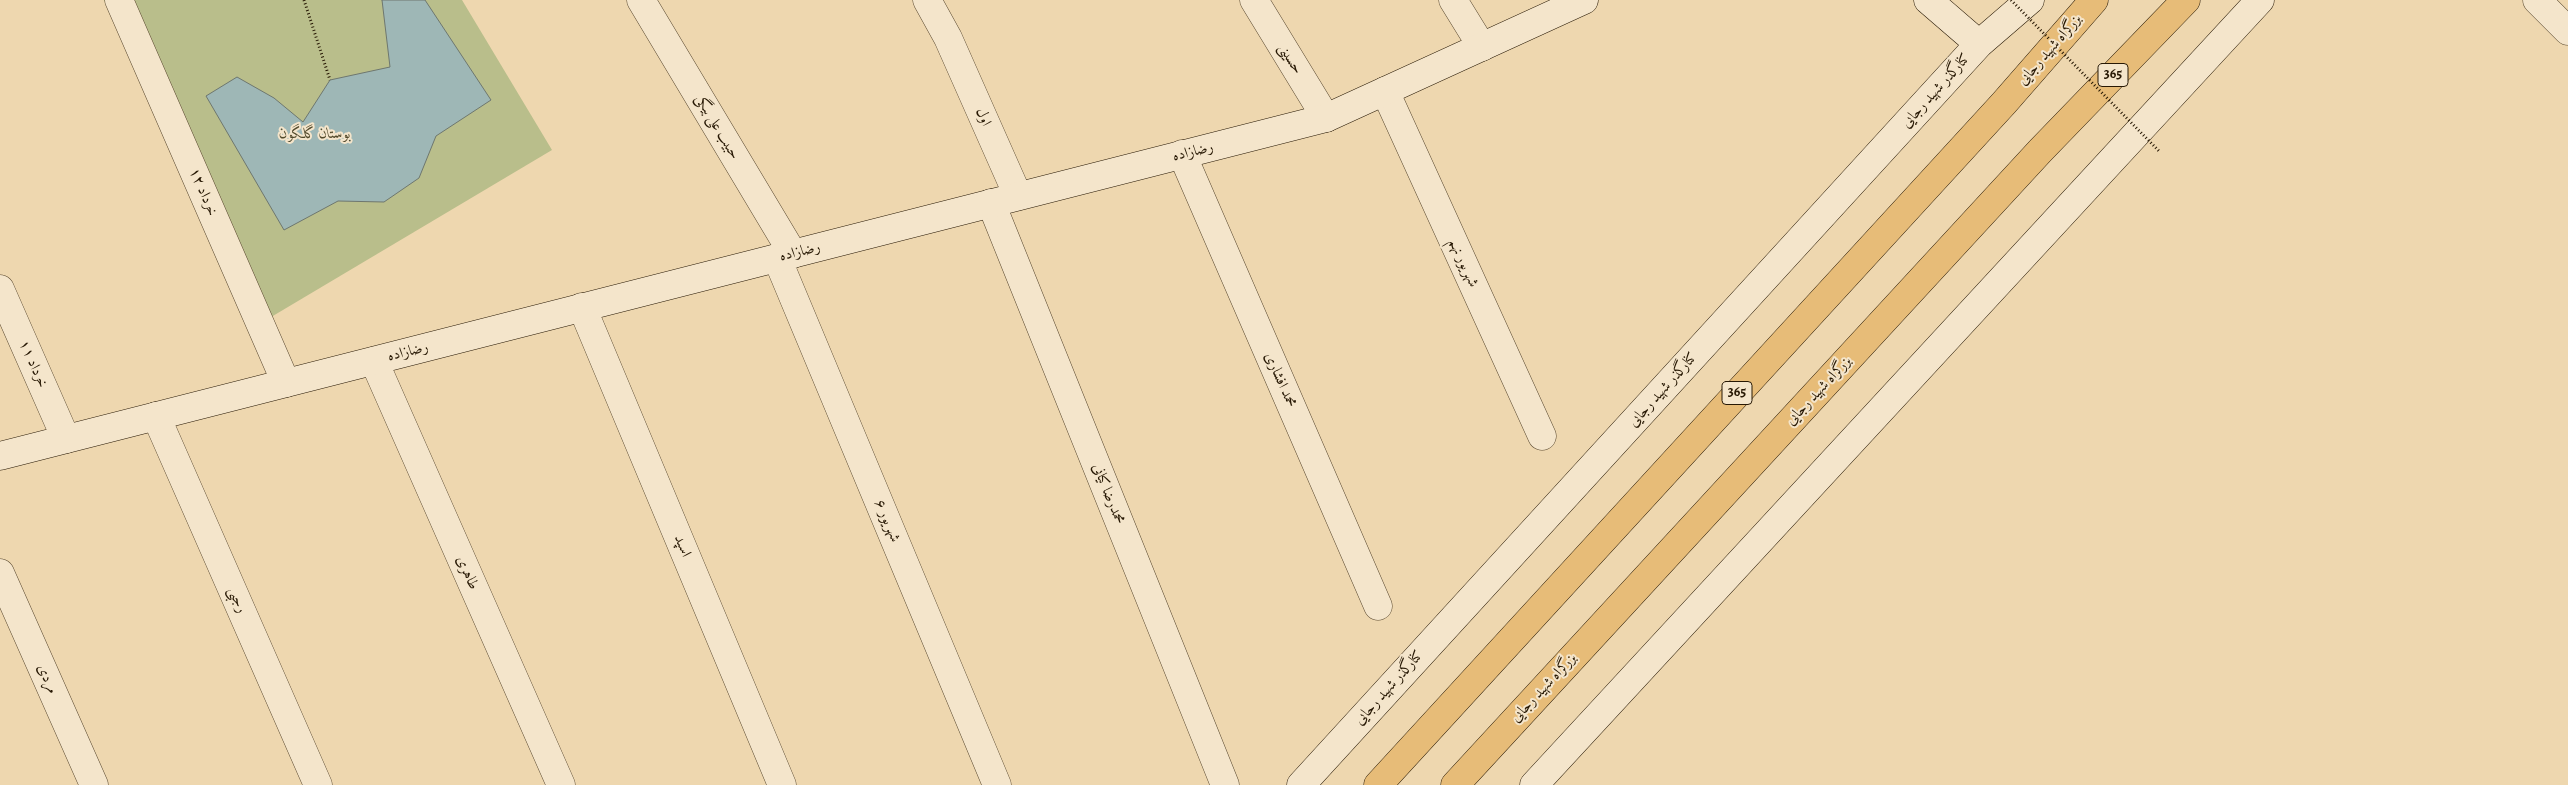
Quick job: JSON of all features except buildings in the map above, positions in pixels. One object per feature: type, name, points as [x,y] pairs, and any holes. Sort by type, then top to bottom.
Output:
[{"type":"highway","name":"بزرگراه شهید رجایی","points":[[1378,785],[2004,103],[2094,0]]},
{"type":"highway","name":"بزرگراه شهید رجایی","points":[[1455,785],[2040,151],[2186,0]]},
{"type":"street","name":"خرداد ۱۲","points":[[119,0],[286,383]]},
{"type":"street","name":"حبیب علی بیگی","points":[[641,0],[785,256]]},
{"type":"street","name":"اول","points":[[927,0],[948,38],[1018,196]]},
{"type":"street","name":"حسینی","points":[[1254,0],[1326,118]]},
{"type":"street","points":[[1453,0],[1482,47]]},
{"type":"street","name":"رضازاده","points":[[0,456],[1326,118],[1584,0]]},
{"type":"street","points":[[1928,0],[1980,44]]},
{"type":"street","name":"کنارگذر شهید رجایی","points":[[1301,785],[1980,44],[2030,0]]},
{"type":"street","points":[[1540,783],[2260,0]]},
{"type":"street","points":[[2537,0],[2568,31]]},
{"type":"street","name":"شهریور نهم","points":[[1385,91],[1542,436]]},
{"type":"street","name":"محمد افشاری","points":[[1182,154],[1378,606]]},
{"type":"street","name":"محمدرضا کیانی","points":[[991,203],[1225,785]]},
{"type":"street","name":"شهریور ۶","points":[[785,256],[997,785]]},
{"type":"street","name":"خرداد ۱۱","points":[[0,290],[66,439]]},
{"type":"street","name":"اسپد","points":[[582,307],[782,785]]},
{"type":"street","name":"طاهری","points":[[374,360],[561,785]]},
{"type":"street","name":"رجبی","points":[[156,416],[318,785]]},
{"type":"street","name":"مردی","points":[[0,573],[94,785]]},
{"type":"path","points":[[304,0],[330,80]]},
{"type":"path","points":[[2011,0],[2159,150]]},
{"type":"green space","name":"بوستان گلگون","points":[[104,0],[462,0],[552,150],[256,326]]},
{"type":"water","points":[[382,0],[425,0],[491,100],[436,136],[419,178],[384,202],[338,201],[284,230],[206,96],[237,77],[274,98],[303,122],[330,80],[390,67]]}]
